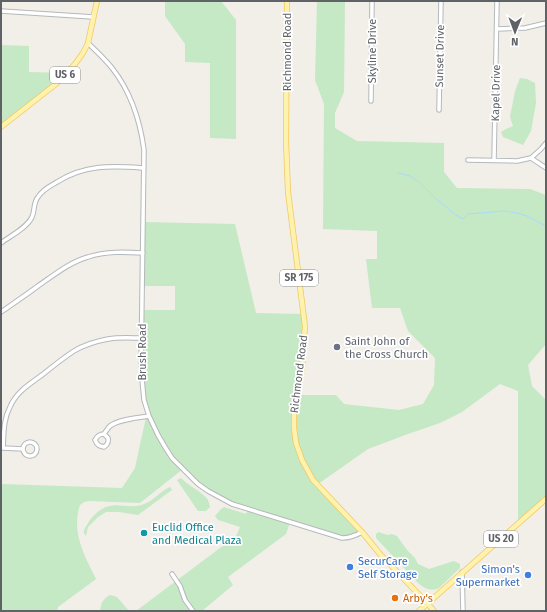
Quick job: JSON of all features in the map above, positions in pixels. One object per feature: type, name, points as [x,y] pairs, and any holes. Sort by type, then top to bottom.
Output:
[{"type":"main road","name":"US 6","points":[[1,127],[51,88],[75,64],[88,44],[97,1]]},
{"type":"main road","name":"Richmond Road","points":[[287,1],[286,141],[288,192],[305,326],[302,369],[294,412],[296,443],[302,460],[313,480],[428,604]]},
{"type":"main road","name":"US 20","points":[[419,611],[546,499]]},
{"type":"main road","name":"SR 175","points":[[428,604],[434,611]]},
{"type":"street","name":"Skyline Drive","points":[[371,101],[372,1]]},
{"type":"street","name":"Sunset Drive","points":[[439,110],[441,1]]},
{"type":"street","name":"Kapel Drive","points":[[494,160],[497,1]]},
{"type":"street","points":[[1,11],[93,17]]},
{"type":"street","points":[[497,29],[525,28],[546,23]]},
{"type":"street","name":"Brush Road","points":[[88,44],[120,78],[134,108],[141,131],[144,150],[144,168],[141,370],[144,400],[149,416],[158,435],[172,458],[183,469],[208,491],[232,504],[342,538],[355,536],[362,532]]},
{"type":"street","points":[[468,160],[517,161],[531,158],[546,143]]},
{"type":"street","points":[[531,158],[546,168]]},
{"type":"street","points":[[1,243],[27,224],[31,219],[36,198],[46,188],[63,178],[76,173],[106,166],[144,168]]},
{"type":"street","points":[[1,312],[57,272],[88,257],[120,252],[143,253]]},
{"type":"street","points":[[23,449],[2,448],[6,417],[16,395],[74,351],[89,344],[107,339],[142,338]]},
{"type":"street","points":[[104,434],[109,427],[119,422],[149,416]]},
{"type":"street","points":[[462,572],[463,611]]},
{"type":"street","points":[[172,574],[180,586],[185,600],[193,611]]},
{"type":"green space","points":[[165,1],[221,1],[236,20],[236,139],[210,138],[210,63],[185,62],[185,44],[165,16]]},
{"type":"green space","points":[[317,1],[345,1],[344,92],[335,113],[335,128],[357,141],[444,143],[444,172],[457,188],[530,189],[546,195],[546,344],[528,365],[532,386],[546,400],[546,499],[518,523],[518,391],[500,384],[462,412],[440,423],[368,449],[318,484],[362,532],[347,538],[290,522],[286,534],[228,577],[233,585],[202,611],[136,611],[236,536],[240,527],[218,520],[215,516],[221,509],[224,507],[246,514],[248,509],[232,504],[208,491],[183,469],[140,503],[89,501],[80,505],[77,525],[78,534],[83,552],[96,579],[58,607],[57,611],[1,611],[1,484],[122,488],[135,468],[146,417],[149,416],[142,387],[142,310],[175,310],[175,286],[142,286],[143,222],[235,224],[256,313],[303,314],[304,324],[297,395],[336,395],[344,404],[399,410],[423,404],[434,385],[435,358],[408,331],[400,308],[372,308],[366,259],[377,259],[377,231],[323,229],[324,104],[315,80]]},
{"type":"green space","points":[[1,45],[29,46],[29,72],[67,73],[1,127]]},
{"type":"green space","points":[[520,78],[527,79],[535,83],[536,103],[531,131],[523,145],[503,137],[501,132],[513,126],[510,117],[515,91]]},
{"type":"green space","points":[[181,478],[208,500],[210,507],[206,511],[198,511],[177,480]]},
{"type":"green space","points":[[170,487],[172,490],[138,515],[119,512],[106,512],[98,517],[88,527],[86,536],[84,533],[84,530],[93,516],[99,511],[116,505],[138,506],[144,504],[151,501]]},
{"type":"green space","points":[[379,532],[397,536],[418,564],[429,569],[454,561],[460,564],[460,568],[439,588],[433,590],[425,588],[418,583],[376,538],[376,534]]},
{"type":"green space","points":[[110,595],[117,597],[129,611],[100,611],[103,602]]},
{"type":"waterway","points":[[398,173],[410,176],[418,181],[435,198],[463,219],[468,214],[504,211],[527,216],[546,226]]},
{"type":"place","name":"Saint John of the Cross Church","points":[[337,347]]},
{"type":"place","name":"Euclid Office and Medical Plaza","points":[[144,533]]},
{"type":"place","name":"SecurCare Self Storage","points":[[350,567]]},
{"type":"place","name":"Simon's Supermarket","points":[[528,575]]},
{"type":"place","name":"Arby's","points":[[395,598]]}]
